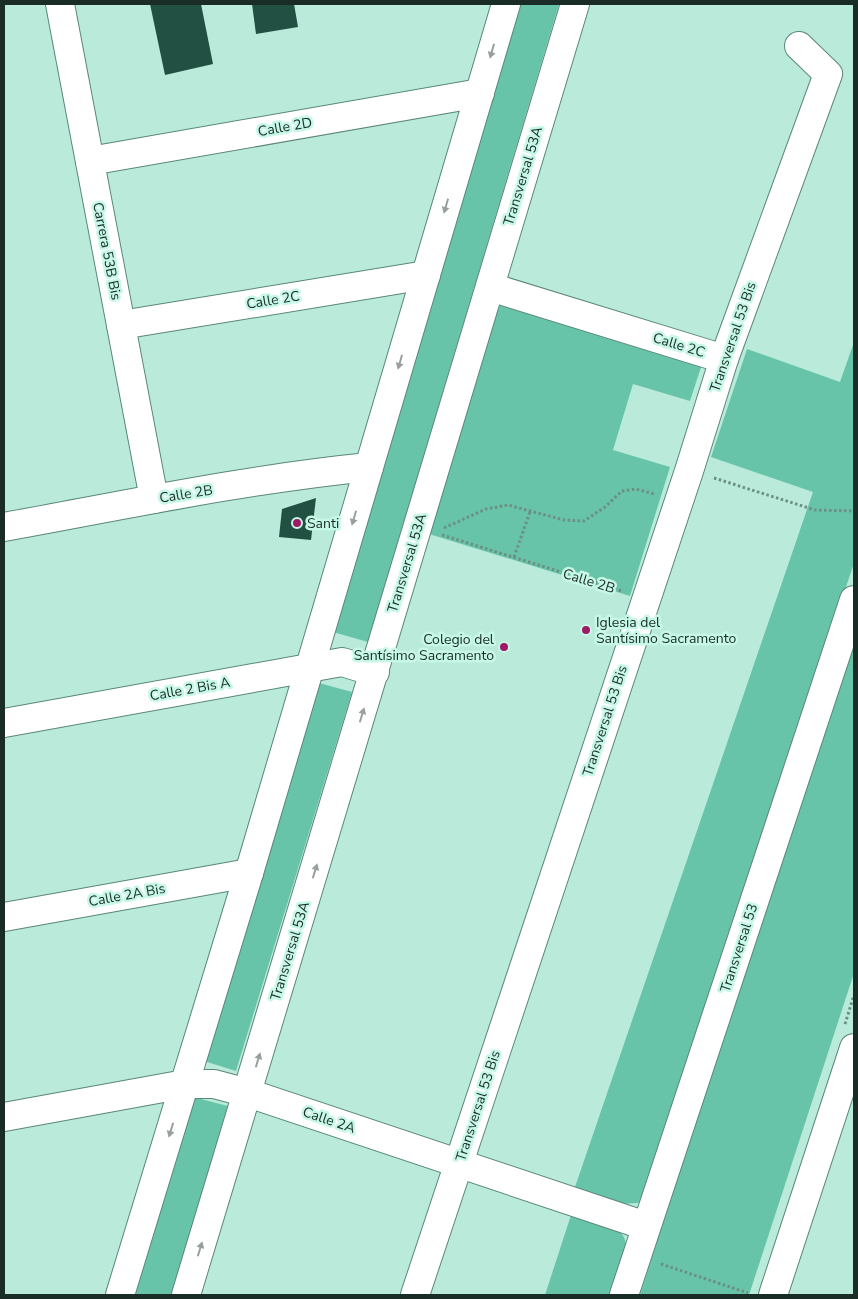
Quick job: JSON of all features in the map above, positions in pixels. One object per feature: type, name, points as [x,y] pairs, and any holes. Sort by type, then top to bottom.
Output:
[{"type":"street","name":"Carrera 53B Bis","points":[[60,4],[154,499]]},
{"type":"street","points":[[120,1295],[249,873],[506,4]]},
{"type":"street","name":"Transversal 53A","points":[[186,1295],[575,4]]},
{"type":"street","name":"Transversal 53 Bis","points":[[415,1295],[689,471],[724,359],[828,74],[799,46]]},
{"type":"street","name":"Calle 2D","points":[[90,162],[480,93]]},
{"type":"street","name":"Calle 2C","points":[[121,325],[426,275]]},
{"type":"street","name":"Calle 2C","points":[[490,287],[724,359]]},
{"type":"street","name":"Calle 2B","points":[[4,527],[154,499],[326,471],[369,467]]},
{"type":"street","name":"Transversal 53","points":[[624,1295],[854,600]]},
{"type":"street","name":"Calle 2 Bis A","points":[[4,723],[342,662],[375,672]]},
{"type":"street","name":"Calle 2A Bis","points":[[4,917],[249,873]]},
{"type":"street","points":[[773,1295],[854,1048]]},
{"type":"street","name":"Calle 2A","points":[[4,1117],[185,1084],[214,1084],[248,1093],[646,1226]]},
{"type":"path","points":[[689,471],[815,510],[854,511]]},
{"type":"path","points":[[514,557],[530,512],[564,520],[584,521],[605,507],[622,491],[636,489],[678,502]]},
{"type":"path","name":"Calle 2B","points":[[530,512],[508,505],[486,509],[435,533],[646,598]]},
{"type":"path","points":[[636,1256],[756,1295]]},
{"type":"green space","points":[[520,4],[559,4],[368,642],[333,632]]},
{"type":"green space","points":[[501,300],[703,361],[690,401],[633,384],[613,450],[670,467],[630,596],[429,534]]},
{"type":"green space","points":[[854,342],[854,563],[644,1195],[638,1203],[621,1204],[575,1187],[813,492],[711,457],[747,349],[840,382]]},
{"type":"green space","points":[[854,636],[854,973],[749,1295],[640,1295],[733,1001]]},
{"type":"green space","points":[[319,683],[352,692],[236,1071],[204,1061]]},
{"type":"green space","points":[[193,1097],[228,1106],[171,1295],[133,1295]]},
{"type":"green space","points":[[572,1212],[619,1231],[624,1238],[626,1246],[625,1258],[615,1295],[545,1295]]},
{"type":"building","points":[[150,4],[201,4],[213,64],[165,75]]},
{"type":"building","points":[[252,4],[294,4],[298,27],[256,34]]},
{"type":"building","name":"Santi","points":[[316,498],[311,540],[279,537],[282,509]]},
{"type":"place","name":"Santi","points":[[297,523]]},
{"type":"place","name":"Iglesia del Santísimo Sacramento","points":[[586,630]]},
{"type":"place","name":"Colegio del Santísimo Sacramento","points":[[504,647]]}]
